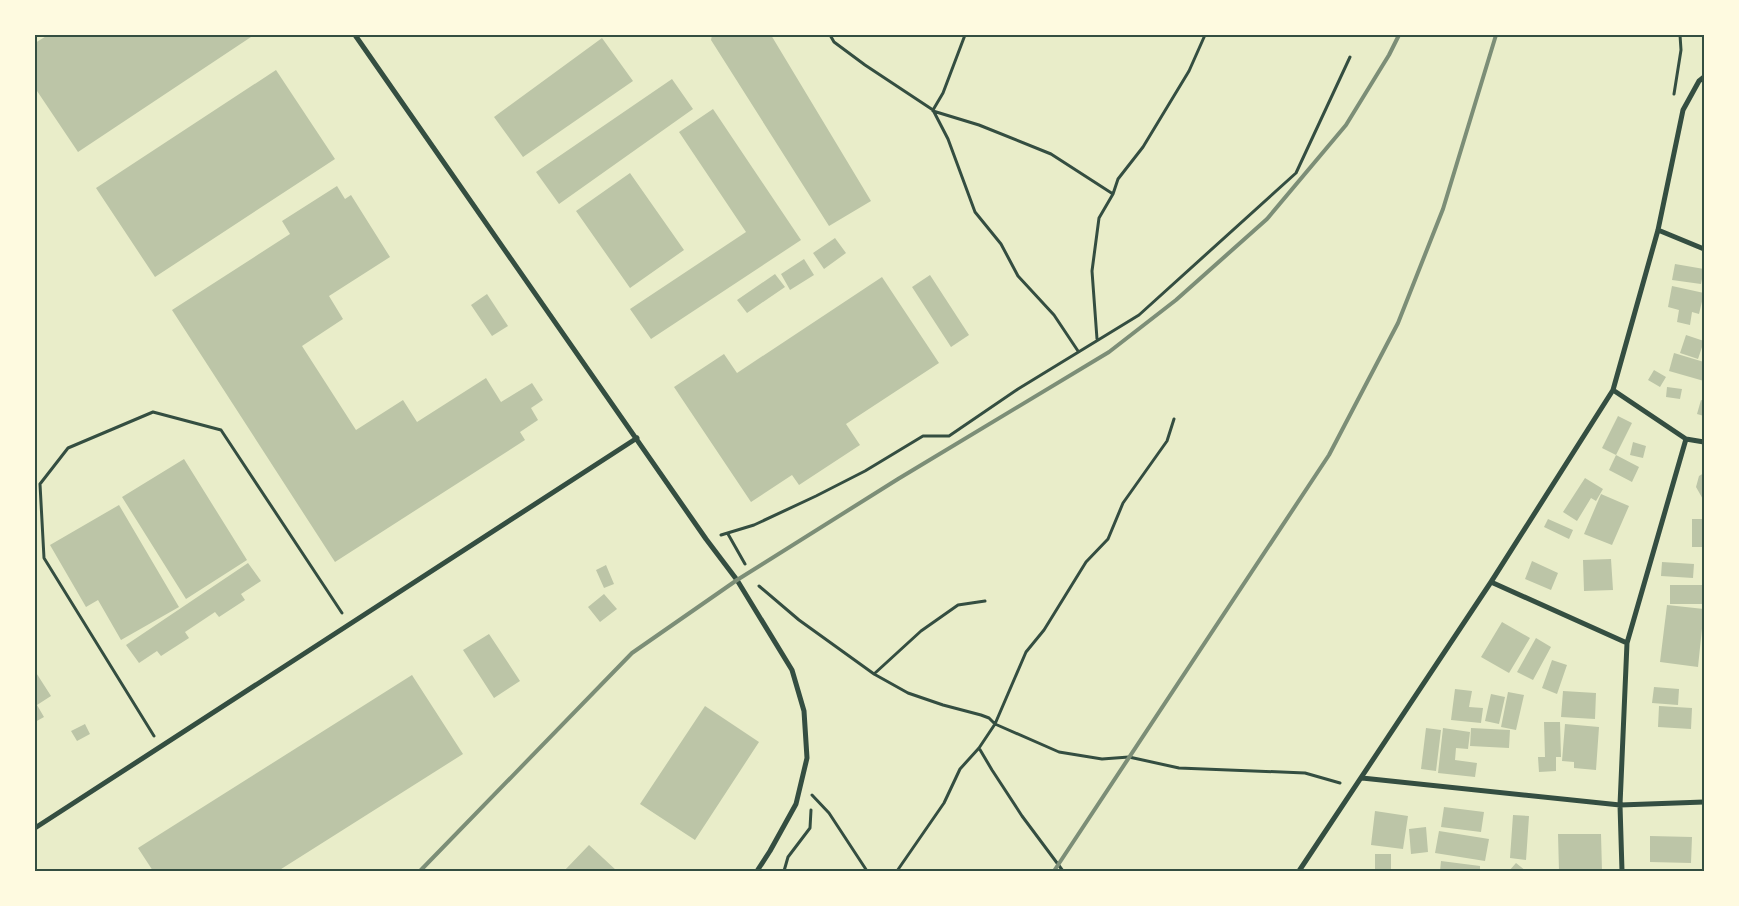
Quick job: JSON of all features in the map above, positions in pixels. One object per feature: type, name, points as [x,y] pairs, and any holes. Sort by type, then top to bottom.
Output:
[{"type":"street","points":[[355,35],[744,592],[792,670],[804,712],[807,758],[796,804],[757,871]]},
{"type":"street","points":[[1299,871],[1491,582],[1613,390],[1658,230],[1682,110],[1699,81],[1704,77]]},
{"type":"street","points":[[1658,230],[1704,249]]},
{"type":"street","points":[[1613,390],[1686,439],[1704,442]]},
{"type":"street","points":[[35,828],[637,438]]},
{"type":"street","points":[[1622,871],[1620,805],[1627,643],[1686,439]]},
{"type":"street","points":[[1491,582],[1627,643]]},
{"type":"street","points":[[1362,778],[1620,805],[1704,802]]},
{"type":"path","points":[[830,35],[834,42],[865,65],[933,110],[1051,154],[1113,194]]},
{"type":"path","points":[[933,110],[943,93],[965,35]]},
{"type":"path","points":[[1097,340],[1092,271],[1099,218],[1113,194],[1118,179],[1142,147],[1189,71],[1205,35]]},
{"type":"path","points":[[1673,101],[1681,50],[1680,35]]},
{"type":"path","points":[[706,539],[754,525],[816,496],[865,471],[923,436],[949,436],[1018,389],[1139,315],[1296,173],[1350,57]]},
{"type":"path","points":[[933,110],[948,139],[975,212],[1001,244],[1018,276],[1054,315],[1078,351]]},
{"type":"path","points":[[160,747],[44,558],[40,484],[68,448],[153,412],[221,430],[349,624]]},
{"type":"path","points":[[897,871],[944,803],[960,769],[979,748],[995,724],[1026,652],[1044,630],[1086,562],[1108,539],[1123,503],[1166,441],[1174,419]]},
{"type":"path","points":[[728,534],[750,572]]},
{"type":"path","points":[[755,580],[761,588],[799,620],[874,674],[908,693],[989,718],[995,724],[1060,752],[1102,759],[1129,758],[1178,768],[1305,773],[1345,785]]},
{"type":"path","points":[[874,674],[921,631],[958,605],[984,601]]},
{"type":"path","points":[[979,748],[1017,808],[1063,871]]},
{"type":"path","points":[[801,783],[829,813],[867,871]]},
{"type":"path","points":[[784,871],[788,857],[810,828],[811,794]]},
{"type":"building","points":[[48,35],[254,35],[78,152],[35,88],[35,43]]},
{"type":"building","points":[[712,35],[771,35],[871,201],[829,226],[711,40]]},
{"type":"building","points":[[602,38],[633,81],[523,157],[494,117]]},
{"type":"building","points":[[276,70],[335,159],[155,277],[96,188]]},
{"type":"building","points":[[672,79],[693,109],[559,204],[536,172]]},
{"type":"building","points":[[713,109],[801,240],[651,339],[630,309],[746,232],[679,132]]},
{"type":"building","points":[[630,173],[684,250],[630,288],[576,211]]},
{"type":"building","points":[[337,186],[345,199],[351,195],[390,257],[329,296],[343,319],[302,346],[356,430],[403,400],[417,422],[486,378],[501,402],[532,383],[543,400],[531,408],[538,420],[520,432],[525,440],[335,562],[172,310],[290,234],[282,221]]},
{"type":"building","points":[[835,238],[846,253],[824,269],[813,253]]},
{"type":"building","points":[[804,259],[814,275],[790,290],[781,274]]},
{"type":"building","points":[[1675,264],[1704,269],[1701,284],[1672,280]]},
{"type":"building","points":[[775,274],[785,287],[747,313],[737,300]]},
{"type":"building","points":[[930,275],[969,335],[951,347],[912,287]]},
{"type":"building","points":[[882,277],[939,363],[846,424],[860,445],[799,485],[792,475],[751,502],[674,387],[724,354],[737,373]]},
{"type":"building","points":[[1672,286],[1704,293],[1699,314],[1692,312],[1690,325],[1677,322],[1679,310],[1668,307]]},
{"type":"building","points":[[487,294],[508,326],[492,336],[471,305]]},
{"type":"building","points":[[1686,335],[1704,341],[1698,359],[1680,353]]},
{"type":"building","points":[[1674,353],[1704,362],[1704,381],[1669,371]]},
{"type":"building","points":[[1654,370],[1666,377],[1660,387],[1648,380]]},
{"type":"building","points":[[1667,387],[1682,389],[1680,399],[1666,397]]},
{"type":"building","points":[[1701,400],[1704,401],[1704,416],[1697,414]]},
{"type":"building","points":[[1618,416],[1632,423],[1616,455],[1602,448]]},
{"type":"building","points":[[1633,442],[1646,446],[1643,458],[1630,455]]},
{"type":"building","points":[[1616,455],[1639,467],[1632,482],[1609,470]]},
{"type":"building","points":[[184,459],[247,560],[186,599],[122,497]]},
{"type":"building","points":[[1704,473],[1704,501],[1696,487],[1699,476]]},
{"type":"building","points":[[1585,478],[1603,489],[1596,501],[1591,498],[1577,521],[1563,512]]},
{"type":"building","points":[[1601,494],[1629,506],[1612,545],[1584,534]]},
{"type":"building","points":[[119,505],[179,607],[121,640],[98,600],[86,607],[50,545]]},
{"type":"building","points":[[1548,519],[1573,530],[1569,539],[1544,527]]},
{"type":"building","points":[[1692,519],[1704,519],[1704,547],[1692,547]]},
{"type":"building","points":[[1611,559],[1613,590],[1584,591],[1583,560]]},
{"type":"building","points":[[1532,561],[1558,573],[1551,590],[1525,579]]},
{"type":"building","points":[[1662,562],[1694,564],[1693,578],[1661,576]]},
{"type":"building","points":[[248,563],[261,581],[241,594],[245,600],[219,617],[215,612],[185,632],[189,638],[161,656],[157,651],[139,663],[126,645]]},
{"type":"building","points":[[606,565],[614,584],[604,588],[596,570]]},
{"type":"building","points":[[1670,585],[1703,585],[1703,604],[1670,604]]},
{"type":"building","points":[[604,594],[617,609],[600,622],[588,607]]},
{"type":"building","points":[[1667,605],[1704,609],[1698,667],[1660,662]]},
{"type":"building","points":[[1502,622],[1530,638],[1509,673],[1481,657]]},
{"type":"building","points":[[489,634],[520,681],[494,698],[463,650]]},
{"type":"building","points":[[1536,638],[1551,647],[1533,680],[1517,672]]},
{"type":"building","points":[[1552,660],[1567,665],[1557,694],[1542,688]]},
{"type":"building","points":[[35,671],[51,696],[37,705],[44,717],[35,722]]},
{"type":"building","points":[[412,675],[463,754],[278,871],[153,871],[138,848]]},
{"type":"building","points":[[1654,687],[1679,689],[1678,705],[1652,703]]},
{"type":"building","points":[[1455,689],[1472,691],[1469,707],[1483,708],[1481,723],[1451,720]]},
{"type":"building","points":[[1563,691],[1596,693],[1595,719],[1561,717]]},
{"type":"building","points":[[1508,692],[1524,695],[1516,730],[1501,727]]},
{"type":"building","points":[[1491,694],[1505,697],[1499,724],[1485,721]]},
{"type":"building","points":[[705,706],[759,742],[695,840],[640,804]]},
{"type":"building","points":[[1659,706],[1692,708],[1691,729],[1658,727]]},
{"type":"building","points":[[1544,722],[1560,722],[1561,757],[1556,757],[1556,771],[1539,772],[1538,757],[1545,757]]},
{"type":"building","points":[[85,724],[90,734],[77,741],[71,731]]},
{"type":"building","points":[[1565,724],[1599,727],[1596,770],[1574,768],[1574,762],[1562,761]]},
{"type":"building","points":[[1426,728],[1441,730],[1436,771],[1421,769]]},
{"type":"building","points":[[1443,728],[1470,732],[1468,749],[1456,748],[1455,760],[1477,763],[1475,777],[1438,773]]},
{"type":"building","points":[[1471,728],[1510,730],[1509,748],[1470,746]]},
{"type":"building","points":[[1444,807],[1484,812],[1481,832],[1441,827]]},
{"type":"building","points":[[1375,811],[1408,816],[1403,849],[1371,845]]},
{"type":"building","points":[[1513,815],[1529,816],[1526,860],[1510,858]]},
{"type":"building","points":[[1426,827],[1428,852],[1411,854],[1409,829]]},
{"type":"building","points":[[1439,831],[1489,839],[1485,861],[1435,853]]},
{"type":"building","points":[[1558,834],[1601,834],[1602,871],[1559,871]]},
{"type":"building","points":[[1650,836],[1692,837],[1691,863],[1650,862]]},
{"type":"building","points":[[589,845],[617,871],[564,871]]},
{"type":"building","points":[[1375,854],[1391,854],[1391,871],[1375,871]]},
{"type":"building","points":[[1441,861],[1480,866],[1480,871],[1440,871]]},
{"type":"building","points":[[1516,863],[1526,871],[1509,871]]},
{"type":"railway","points":[[420,871],[632,653],[737,580],[898,479],[1109,352],[1176,300],[1267,219],[1346,125],[1389,55],[1399,35]]},
{"type":"railway","points":[[1054,871],[1329,455],[1398,323],[1443,209],[1496,35]]}]
